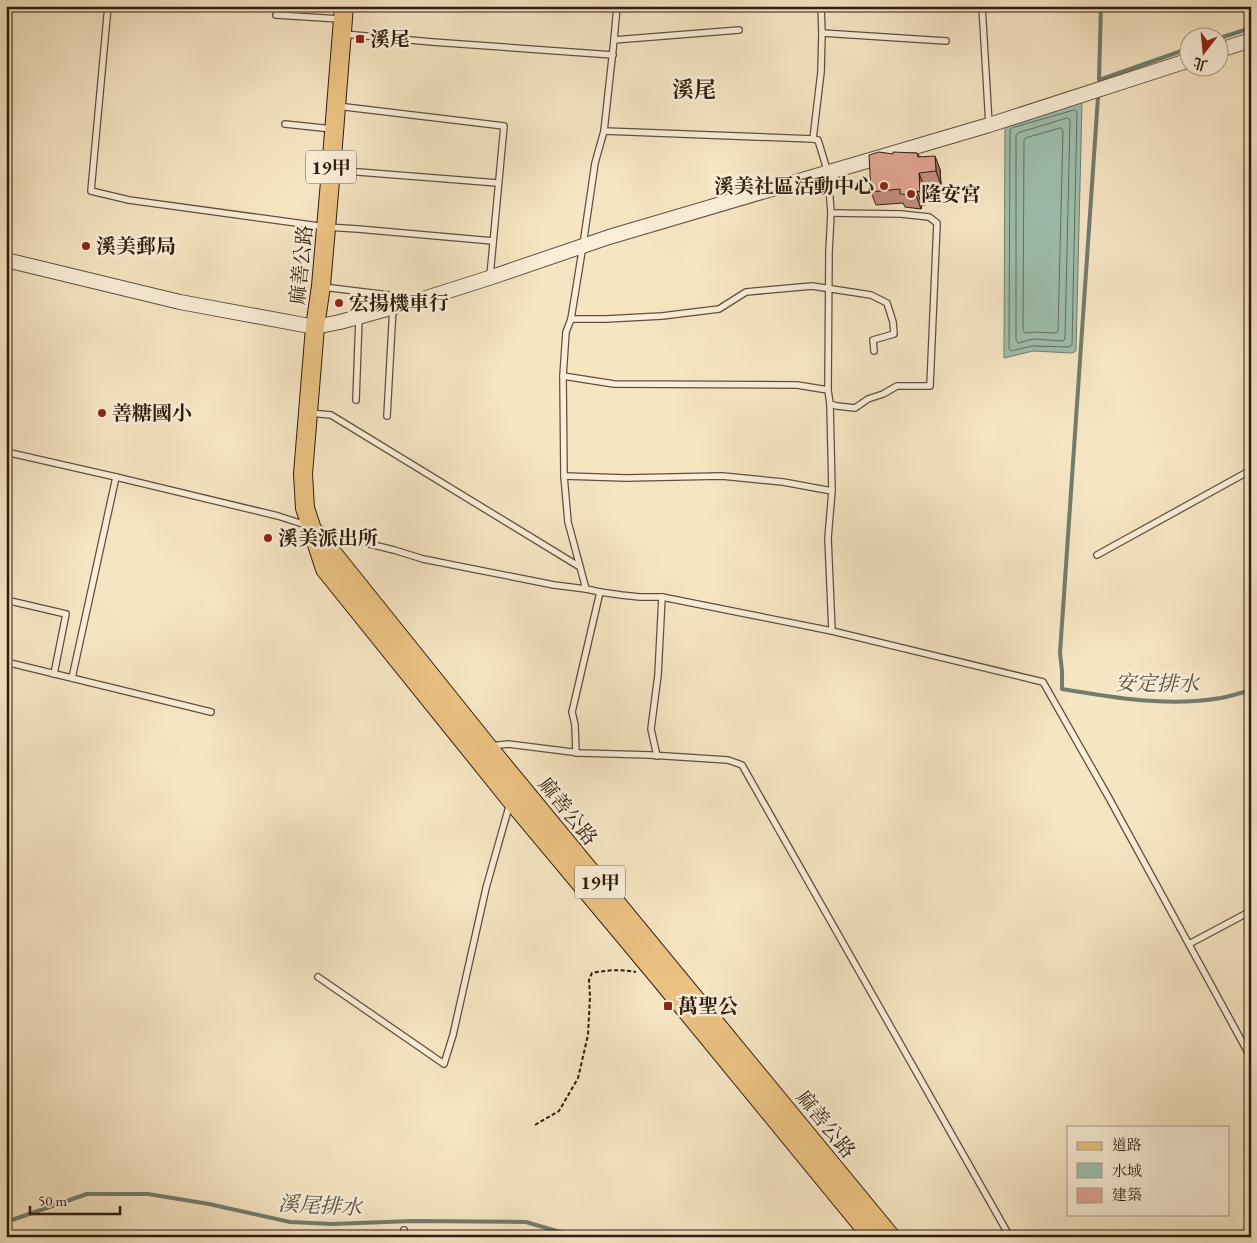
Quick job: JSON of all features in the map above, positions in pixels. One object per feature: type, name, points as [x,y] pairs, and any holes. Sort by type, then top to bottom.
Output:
[{"type":"main road","name":"麻善公路","points":[[342,20],[331,170],[321,286],[315,327],[303,487],[305,508],[324,569],[481,751],[891,1237]]},
{"type":"main road","name":"麻善公路","points":[[481,751],[511,800],[872,1237]]},
{"type":"street","points":[[1230,47],[1251,40]]},
{"type":"street","points":[[6,260],[180,302],[315,327],[423,299],[490,278],[583,245],[989,125],[1180,63]]},
{"type":"lane","points":[[108,6],[91,191],[129,200],[326,228],[493,241]]},
{"type":"lane","points":[[586,589],[568,522],[564,476],[563,376],[566,332],[571,319],[594,163],[604,131],[617,6]]},
{"type":"lane","points":[[813,139],[821,72],[821,6]]},
{"type":"lane","points":[[982,6],[989,125]]},
{"type":"lane","points":[[276,15],[342,20],[432,42],[613,55]]},
{"type":"lane","points":[[614,40],[739,30]]},
{"type":"lane","points":[[822,33],[946,41]]},
{"type":"lane","points":[[336,106],[504,126],[490,278]]},
{"type":"lane","points":[[285,124],[334,129]]},
{"type":"lane","points":[[604,131],[818,140],[828,173],[831,213],[828,390],[832,491],[828,538],[832,631]]},
{"type":"lane","points":[[331,170],[498,183]]},
{"type":"lane","points":[[830,404],[855,408],[868,399],[883,394],[897,386],[930,386],[937,223],[928,217],[901,214],[831,213]]},
{"type":"lane","points":[[321,286],[423,299]]},
{"type":"lane","points":[[571,319],[662,316],[719,309],[746,292],[812,286],[871,295],[887,303],[893,322],[894,334],[873,340],[874,350]]},
{"type":"lane","points":[[387,416],[393,307]]},
{"type":"lane","points":[[356,400],[359,316]]},
{"type":"lane","points":[[563,376],[614,384],[796,385],[828,390]]},
{"type":"lane","points":[[308,413],[331,416],[580,567]]},
{"type":"lane","points":[[6,452],[278,516],[336,536],[423,559],[554,585],[640,597],[662,597],[832,631],[1043,682],[1114,807],[1251,1058]]},
{"type":"lane","points":[[1097,555],[1251,470]]},
{"type":"lane","points":[[564,476],[626,478],[722,476],[783,482],[832,491]]},
{"type":"lane","points":[[72,678],[116,477]]},
{"type":"lane","points":[[576,753],[575,726],[572,712],[600,592]]},
{"type":"lane","points":[[657,756],[651,729],[658,675],[662,597]]},
{"type":"lane","points":[[6,600],[66,614],[54,674]]},
{"type":"lane","points":[[6,662],[211,712]]},
{"type":"lane","points":[[481,751],[508,744],[576,753],[728,760],[742,765],[1010,1237]]},
{"type":"lane","points":[[318,977],[444,1064],[453,1035],[486,888],[511,800]]},
{"type":"lane","points":[[1189,944],[1251,910]]},
{"type":"path","points":[[535,1125],[559,1111],[578,1078],[588,1035],[589,980],[592,973],[623,970],[658,976]]},
{"type":"water","points":[[1082,102],[1076,351],[1072,353],[1033,351],[1004,358],[1005,125]]},
{"type":"building","points":[[879,152],[893,154],[893,152],[917,153],[918,157],[935,156],[936,171],[919,173],[920,192],[917,191],[916,195],[900,194],[900,189],[871,192],[869,155]]},
{"type":"waterway","points":[[1101,6],[1099,80],[1180,52]]},
{"type":"waterway","points":[[1230,35],[1251,28]]},
{"type":"waterway","name":"安定排水","points":[[1098,97],[1060,653],[1062,689],[1122,698],[1181,702],[1221,698],[1251,690]]},
{"type":"waterway","name":"溪尾排水","points":[[6,1222],[87,1194],[148,1194],[209,1204],[290,1222],[332,1224],[413,1221],[526,1222],[577,1237]]},
{"type":"place","name":"溪尾","points":[[360,39]]},
{"type":"place","name":"溪美社區活動中心","points":[[884,186]]},
{"type":"place","name":"隆安宮","points":[[911,194]]},
{"type":"place","name":"溪美郵局","points":[[86,246]]},
{"type":"place","name":"宏揚機車行","points":[[339,303]]},
{"type":"place","name":"善糖國小","points":[[102,413]]},
{"type":"place","name":"溪美派出所","points":[[268,538]]},
{"type":"place","name":"萬聖公","points":[[668,1006]]},
{"type":"district","name":"溪尾","points":[[694,89]]}]
